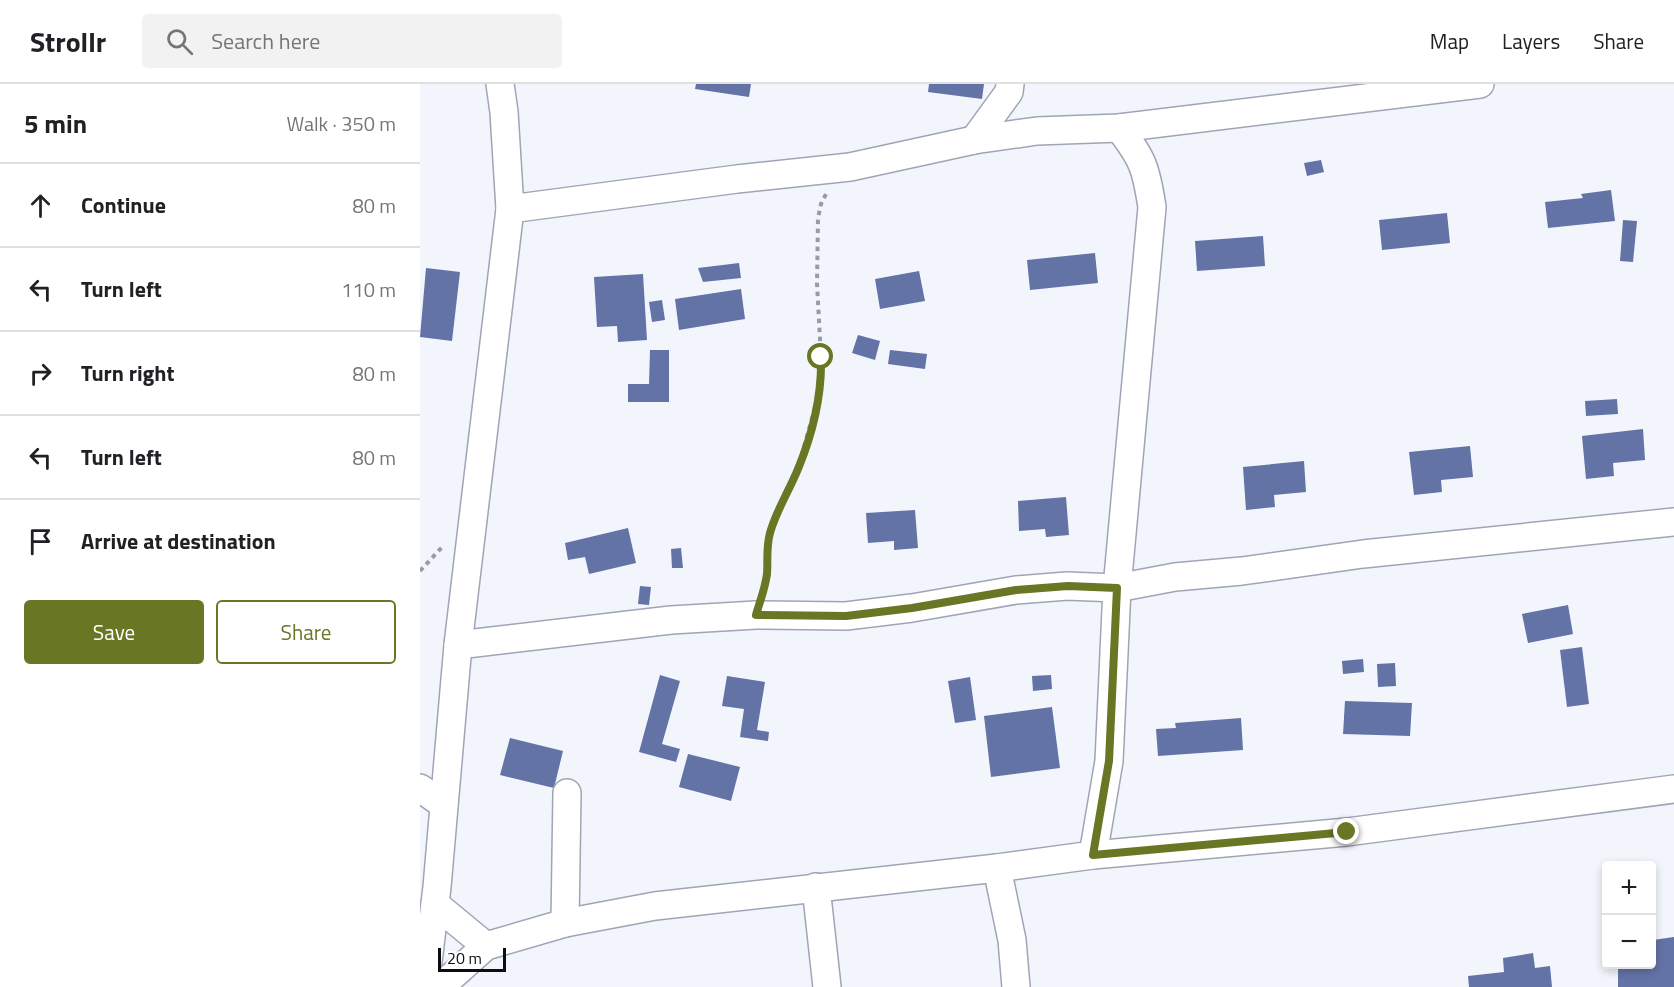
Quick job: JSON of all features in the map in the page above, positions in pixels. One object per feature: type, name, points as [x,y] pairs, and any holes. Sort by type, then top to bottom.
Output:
[{"type":"street","points":[[425,987],[435,904],[458,645],[510,209],[500,84]]},
{"type":"street","points":[[510,209],[738,179],[850,167],[974,140],[1037,131],[1119,128],[1480,84]]},
{"type":"street","points":[[974,140],[1009,88],[1037,131]]},
{"type":"street","points":[[1093,855],[1109,761],[1117,588],[1152,207],[1147,175],[1138,153],[1119,128]]},
{"type":"street","points":[[458,645],[621,625],[756,615],[846,616],[912,608],[1016,590],[1068,586],[1117,588],[1175,577],[1242,571],[1363,554],[1674,522]]},
{"type":"street","points":[[420,788],[444,805]]},
{"type":"street","points":[[440,987],[486,946],[565,923],[655,906],[997,868],[1093,855],[1347,832],[1674,789]]},
{"type":"street","points":[[565,923],[567,793]]},
{"type":"street","points":[[997,868],[1012,940],[1016,987]]},
{"type":"street","points":[[816,887],[827,987]]},
{"type":"street","points":[[435,904],[486,946]]},
{"type":"path","points":[[756,615],[765,586],[766,549],[770,534],[775,517],[798,468],[820,390],[822,375],[817,284],[818,218],[821,204],[837,177],[850,167]]},
{"type":"building","points":[[696,84],[751,84],[749,97],[695,89]]},
{"type":"building","points":[[929,84],[984,84],[982,99],[928,92]]},
{"type":"building","points":[[1321,160],[1324,172],[1307,176],[1304,163]]},
{"type":"building","points":[[1611,190],[1615,221],[1548,228],[1545,202],[1583,198],[1581,194]]},
{"type":"building","points":[[1447,213],[1450,243],[1382,250],[1379,220]]},
{"type":"building","points":[[1623,220],[1637,221],[1633,262],[1620,261]]},
{"type":"building","points":[[1263,236],[1265,266],[1197,271],[1195,241]]},
{"type":"building","points":[[1095,253],[1098,283],[1030,290],[1027,260]]},
{"type":"building","points":[[739,263],[741,278],[703,282],[698,268]]},
{"type":"building","points":[[426,268],[460,272],[452,341],[420,337]]},
{"type":"building","points":[[919,271],[925,301],[880,309],[875,279]]},
{"type":"building","points":[[643,274],[647,340],[618,342],[617,326],[597,327],[594,277]]},
{"type":"building","points":[[741,289],[745,319],[679,330],[675,299]]},
{"type":"building","points":[[662,300],[665,320],[652,322],[649,302]]},
{"type":"building","points":[[858,335],[880,341],[875,360],[852,353]]},
{"type":"building","points":[[650,350],[669,350],[669,402],[628,402],[628,384],[649,384]]},
{"type":"building","points":[[890,350],[927,354],[925,369],[888,364]]},
{"type":"building","points":[[1617,399],[1618,414],[1586,416],[1585,401]]},
{"type":"building","points":[[1643,429],[1645,460],[1613,463],[1614,476],[1586,479],[1582,436]]},
{"type":"building","points":[[1470,446],[1473,477],[1441,480],[1442,492],[1414,495],[1409,452]]},
{"type":"building","points":[[1304,461],[1306,492],[1274,495],[1275,507],[1246,510],[1243,467]]},
{"type":"building","points":[[1066,497],[1069,535],[1046,537],[1045,529],[1019,531],[1018,501]]},
{"type":"building","points":[[915,510],[918,548],[894,550],[894,541],[868,543],[866,513]]},
{"type":"building","points":[[628,528],[636,563],[589,574],[585,557],[568,560],[565,543]]},
{"type":"building","points":[[681,548],[683,568],[672,568],[671,549]]},
{"type":"building","points":[[640,586],[651,587],[649,605],[638,604]]},
{"type":"building","points":[[1568,605],[1573,634],[1528,643],[1522,614]]},
{"type":"building","points":[[1582,647],[1589,704],[1567,707],[1560,650]]},
{"type":"building","points":[[1363,659],[1364,672],[1343,674],[1342,661]]},
{"type":"building","points":[[1395,663],[1396,686],[1378,687],[1377,664]]},
{"type":"building","points":[[660,675],[680,681],[662,744],[680,749],[676,762],[639,752]]},
{"type":"building","points":[[1051,675],[1052,689],[1033,691],[1032,676]]},
{"type":"building","points":[[727,676],[765,682],[757,730],[769,732],[768,741],[740,737],[744,709],[722,706]]},
{"type":"building","points":[[970,677],[976,720],[955,723],[948,681]]},
{"type":"building","points":[[1345,701],[1412,703],[1410,736],[1343,734]]},
{"type":"building","points":[[1052,707],[1060,768],[991,777],[984,716]]},
{"type":"building","points":[[1241,718],[1243,750],[1158,756],[1156,729],[1176,728],[1175,723]]},
{"type":"building","points":[[510,738],[563,751],[554,788],[500,775]]},
{"type":"building","points":[[688,754],[740,767],[731,801],[679,787]]},
{"type":"building","points":[[1674,937],[1674,987],[1618,987],[1618,969],[1656,969],[1656,940]]},
{"type":"building","points":[[1533,953],[1535,968],[1550,966],[1552,987],[1469,987],[1468,976],[1504,972],[1503,958]]},
{"type":"route","points":[[821,357],[822,375],[817,405],[798,468],[775,517],[770,534],[766,549],[765,586],[756,615],[846,616],[912,608],[1016,590],[1068,586],[1117,588],[1109,761],[1093,855],[1347,832]]}]
